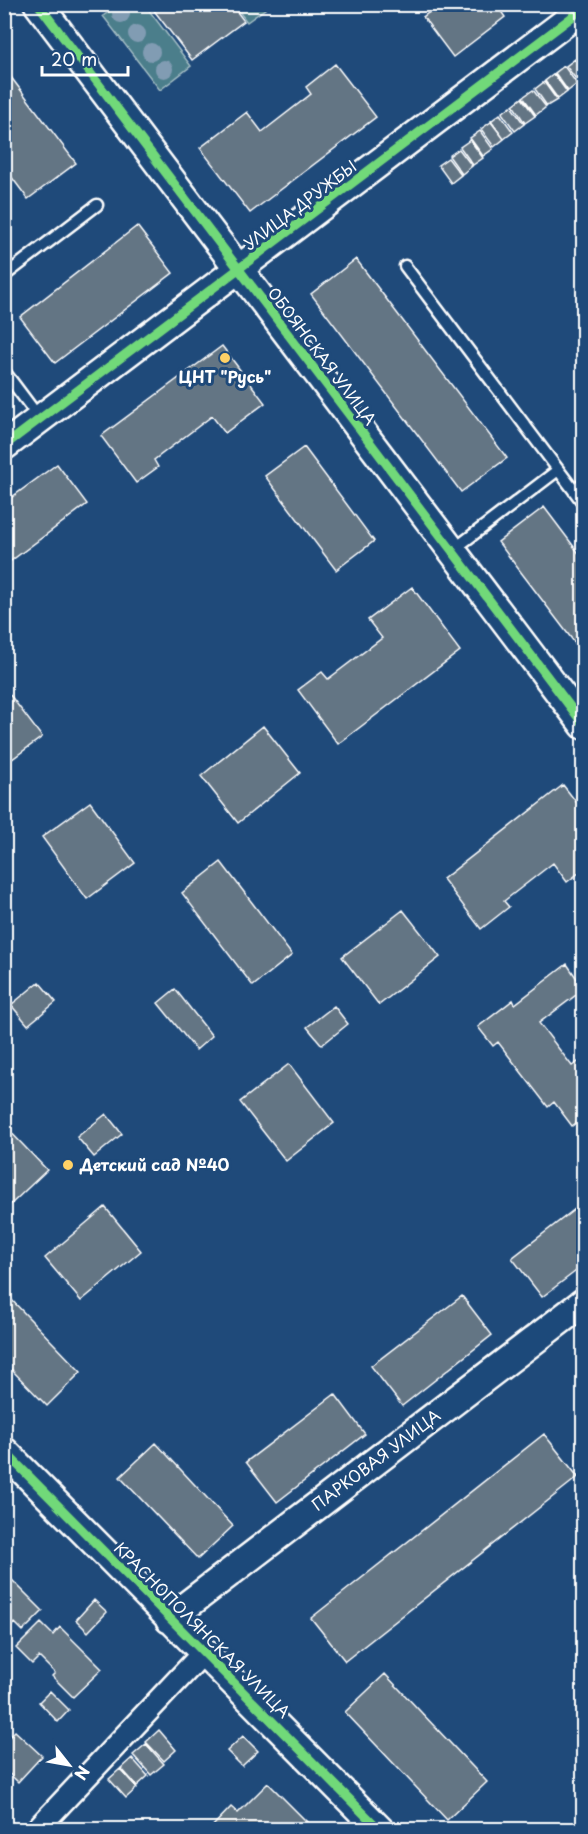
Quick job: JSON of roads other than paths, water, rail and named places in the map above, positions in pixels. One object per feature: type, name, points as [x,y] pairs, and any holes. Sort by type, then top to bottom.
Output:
[{"type":"street","name":"ОБОЯНСКАЯ УЛИЦА","points":[[38,4],[584,724]]},
{"type":"street","name":"УЛИЦА ДРУЖБЫ","points":[[4,446],[584,8]]},
{"type":"street","name":"ПАРКОВАЯ УЛИЦА","points":[[169,1619],[584,1302]]},
{"type":"street","name":"КРАСНОПОЛЯНСКАЯ УЛИЦА","points":[[4,1451],[380,1830]]},
{"type":"street","points":[[36,1830],[203,1653]]},
{"type":"lane","points":[[4,276],[97,206]]},
{"type":"lane","points":[[405,266],[584,504]]},
{"type":"lane","points":[[4,371],[40,419]]},
{"type":"lane","points":[[452,551],[558,470]]},
{"type":"lane","points":[[573,491],[584,483]]},
{"type":"place","name":"ЦНТ \"Русь\"","points":[[225,358]]},
{"type":"place","name":"Детский сад №40","points":[[68,1165]]}]
